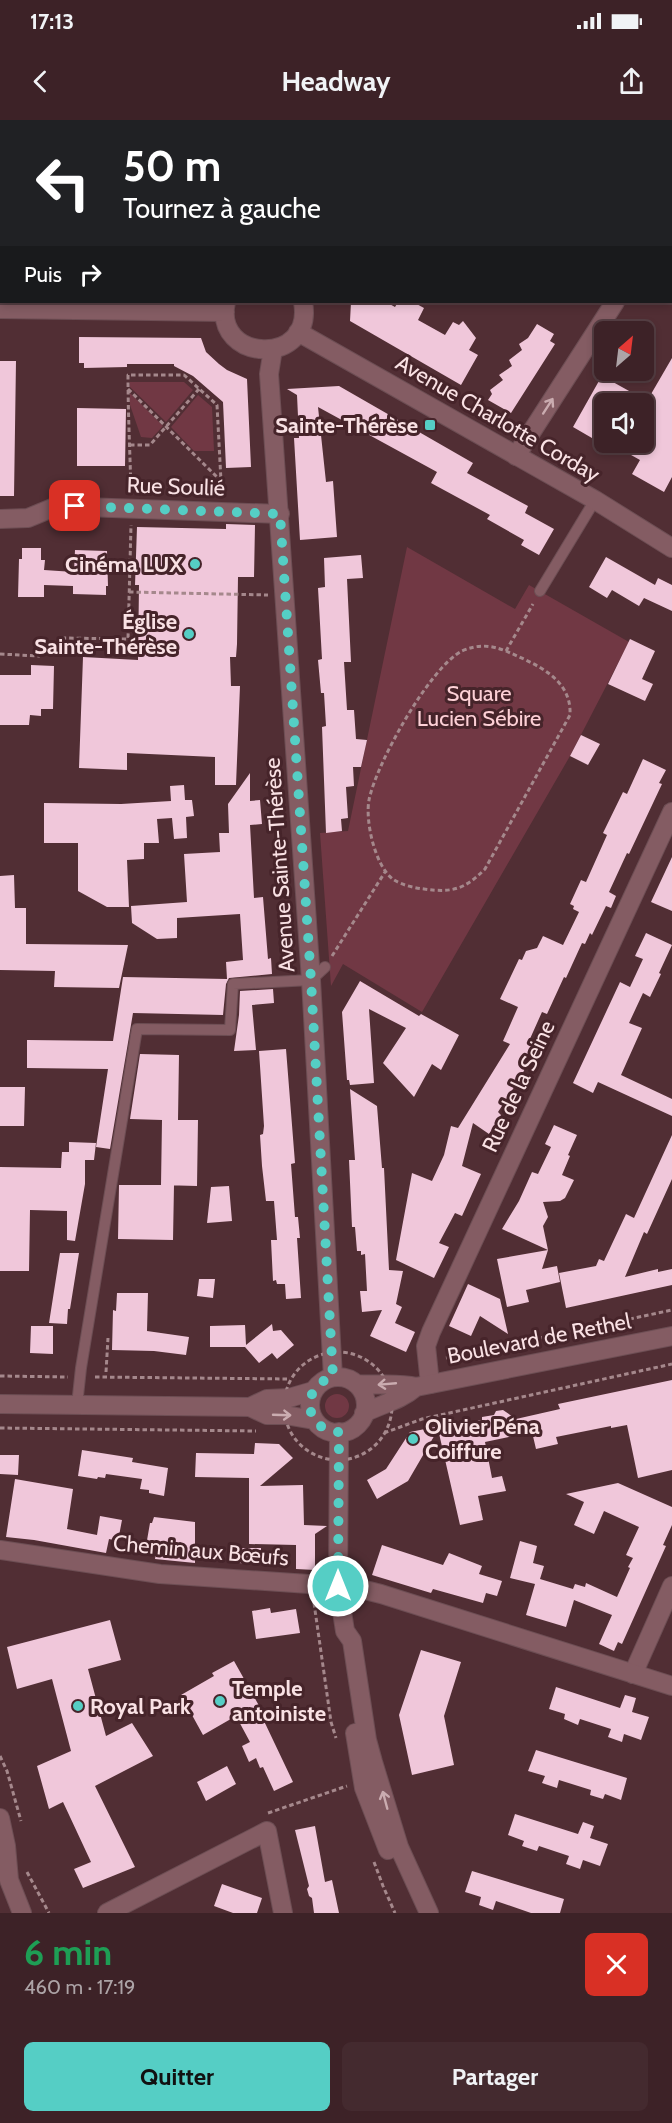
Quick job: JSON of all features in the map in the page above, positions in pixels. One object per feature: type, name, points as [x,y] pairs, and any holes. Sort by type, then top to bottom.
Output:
[{"type":"street","points":[[0,309],[226,307],[228,327],[242,343],[262,350],[283,346],[298,332],[302,322],[303,303]]},
{"type":"street","points":[[516,456],[614,303]]},
{"type":"street","name":"Avenue Charlotte Corday","points":[[298,332],[595,500],[672,548]]},
{"type":"street","name":"Avenue Sainte-Thérèse","points":[[273,349],[269,374],[311,980],[333,1377]]},
{"type":"street","name":"Rue Soulié","points":[[0,519],[28,518],[57,506],[280,514]]},
{"type":"street","name":"Rue de la Seine","points":[[423,1386],[426,1346],[431,1332],[672,812]]},
{"type":"street","name":"Boulevard de Rethel","points":[[356,1384],[400,1383],[423,1386],[672,1336]]},
{"type":"street","points":[[0,1404],[250,1407],[267,1415],[285,1414],[314,1420],[328,1431],[339,1432],[353,1428],[360,1421],[364,1413],[364,1394],[356,1384],[345,1378],[333,1377],[321,1382],[313,1391],[289,1398],[267,1399],[250,1407]]},
{"type":"street","name":"Boulevard de Rethel","points":[[364,1413],[388,1401],[403,1398],[423,1386]]},
{"type":"street","points":[[313,1391],[310,1409],[314,1420]]},
{"type":"street","points":[[339,1432],[338,1586],[345,1631],[352,1641],[367,1740],[392,1829],[429,1913]]},
{"type":"street","name":"Chemin aux Bœufs","points":[[0,1550],[160,1574],[353,1587],[672,1686]]},
{"type":"street","points":[[633,1674],[672,1586]]},
{"type":"street","points":[[345,1631],[341,1640],[364,1788],[417,1913]]},
{"type":"street","points":[[0,1818],[6,1846],[9,1880],[22,1913]]},
{"type":"street","points":[[107,1913],[267,1831],[283,1913]]},
{"type":"lane","points":[[540,591],[595,500]]},
{"type":"lane","points":[[77,1405],[136,1029],[230,1030],[233,984],[311,980],[325,967]]},
{"type":"path","points":[[0,654],[39,656],[64,638],[128,639],[131,509],[130,445],[128,388],[128,375],[183,375],[217,405],[221,481],[128,388]]},
{"type":"path","points":[[130,445],[150,445],[200,389]]},
{"type":"path","points":[[506,651],[540,591]]},
{"type":"path","points":[[129,592],[268,595]]},
{"type":"path","points":[[484,645],[506,651],[557,679],[567,693],[571,704],[570,715],[485,869],[470,884],[448,890],[420,889],[393,879],[385,872],[379,860],[368,821],[369,800],[384,756],[418,700],[441,670],[459,653],[471,647],[484,645]]},
{"type":"path","points":[[325,967],[385,872]]},
{"type":"path","points":[[436,1360],[672,1310]]},
{"type":"path","points":[[106,1372],[108,1338]]},
{"type":"path","points":[[341,1352],[354,1355],[369,1363],[383,1377]]},
{"type":"path","points":[[286,1393],[291,1379],[306,1361],[323,1354]]},
{"type":"path","points":[[383,1434],[422,1419],[672,1365]]},
{"type":"path","points":[[0,1376],[291,1379]]},
{"type":"path","points":[[348,1458],[369,1450],[383,1434],[390,1421],[393,1406]]},
{"type":"path","points":[[286,1419],[290,1431],[299,1443],[317,1456],[328,1459]]},
{"type":"path","points":[[0,1428],[267,1431]]},
{"type":"path","points":[[267,1831],[267,1813],[349,1785]]},
{"type":"green space","points":[[130,382],[184,382],[193,390],[166,422],[130,387]]},
{"type":"green space","points":[[130,393],[163,426],[152,438],[141,437],[130,405]]},
{"type":"green space","points":[[198,395],[212,407],[214,451],[194,451],[171,427]]},
{"type":"green space","name":"Square Lucien Sébire","points":[[407,547],[515,609],[529,585],[629,642],[570,756],[422,1012],[343,964],[331,986],[320,833],[348,831]]},
{"type":"green space","points":[[337,1394],[345,1398],[349,1406],[345,1414],[337,1418],[329,1414],[325,1406],[329,1398]]},
{"type":"building","points":[[351,303],[388,303],[395,307],[397,303],[415,303],[424,308],[418,320],[445,335],[453,322],[459,325],[463,321],[476,338],[469,350],[478,355],[461,385],[350,321]]},
{"type":"building","points":[[537,324],[554,334],[550,341],[555,344],[511,413],[488,400],[492,394],[490,390],[503,380],[499,375],[512,366],[509,360],[522,350],[519,344],[528,338]]},
{"type":"building","points":[[79,337],[201,338],[206,352],[219,364],[247,379],[251,467],[226,468],[223,402],[193,376],[174,364],[127,364],[127,367],[84,368],[84,363],[79,363]]},
{"type":"building","points":[[672,358],[672,477],[664,492],[632,474],[640,460],[628,453],[654,453],[654,393],[652,393]]},
{"type":"building","points":[[0,361],[16,361],[14,496],[0,496]]},
{"type":"building","points":[[599,381],[611,381],[633,393],[594,393],[594,439],[573,427]]},
{"type":"building","points":[[339,386],[473,463],[467,473],[528,506],[525,513],[554,529],[539,555],[521,545],[524,540],[487,519],[490,515],[431,483],[437,472],[318,407],[326,482],[333,481],[337,537],[300,540],[294,438],[299,438],[297,395],[287,389]]},
{"type":"building","points":[[77,408],[126,409],[125,466],[77,466]]},
{"type":"building","points":[[226,524],[255,525],[254,577],[238,577],[236,657],[230,657],[231,686],[240,686],[236,785],[215,785],[215,757],[127,753],[127,770],[79,768],[83,657],[138,660],[139,585],[135,585],[137,527],[226,529]]},
{"type":"building","points":[[22,548],[41,548],[41,560],[45,560],[44,570],[74,572],[75,550],[107,551],[106,595],[73,594],[73,586],[44,585],[44,597],[18,597],[19,559],[22,559]]},
{"type":"building","points":[[361,555],[363,578],[347,579],[351,662],[344,662],[347,710],[354,710],[356,739],[367,740],[361,767],[353,767],[354,786],[346,787],[348,818],[341,819],[342,831],[326,833],[322,727],[326,726],[324,693],[321,693],[318,660],[322,659],[318,588],[325,587],[324,558]]},
{"type":"building","points":[[606,557],[655,585],[658,578],[672,585],[672,611],[644,598],[639,606],[612,590],[607,598],[589,587]]},
{"type":"building","points":[[630,639],[655,651],[642,679],[653,684],[645,701],[608,684]]},
{"type":"building","points":[[31,665],[54,666],[53,709],[41,709],[41,716],[30,715],[29,725],[0,725],[0,675],[31,675]]},
{"type":"building","points":[[581,735],[600,744],[588,765],[570,756]]},
{"type":"building","points":[[643,759],[666,770],[659,783],[662,784],[609,892],[616,896],[611,908],[606,906],[592,935],[590,933],[585,944],[582,943],[547,1014],[542,1012],[529,1041],[536,1043],[522,1075],[498,1112],[501,1115],[489,1134],[473,1123],[462,1166],[481,1174],[462,1216],[455,1213],[439,1243],[449,1247],[434,1278],[396,1260],[412,1173],[432,1181],[444,1155],[451,1126],[458,1128],[510,1044],[503,1041],[518,1007],[500,999],[519,959],[522,960],[526,951],[537,948],[543,936],[563,945],[579,912],[570,904],[581,880],[586,882],[607,835],[603,833],[623,792],[627,794]]},
{"type":"building","points":[[250,773],[250,801],[260,800],[262,824],[250,825],[254,898],[263,897],[268,959],[271,958],[272,974],[229,978],[226,984],[223,1015],[133,1013],[110,1149],[96,1147],[108,1069],[27,1068],[27,1040],[113,1041],[123,977],[227,979],[226,962],[243,960],[240,914],[177,918],[177,938],[157,939],[132,923],[131,906],[187,902],[184,854],[220,852],[219,833],[229,833],[228,804]]},
{"type":"building","points":[[184,785],[185,800],[192,800],[194,816],[186,817],[187,838],[174,839],[172,818],[157,819],[159,843],[144,843],[144,859],[127,860],[129,907],[107,907],[78,891],[78,843],[44,843],[44,803],[121,804],[171,801],[170,786]]},
{"type":"building","points":[[672,857],[672,911],[651,902]]},
{"type":"building","points":[[14,875],[15,908],[26,908],[26,944],[128,945],[119,988],[54,987],[55,971],[0,970],[0,876]]},
{"type":"building","points":[[646,933],[672,945],[650,997],[643,993],[629,1023],[642,1028],[621,1075],[672,1099],[672,1116],[598,1082],[593,1093],[573,1083],[620,982],[630,987],[643,959],[635,956]]},
{"type":"building","points":[[360,981],[419,1016],[421,1014],[459,1035],[441,1070],[432,1064],[414,1097],[383,1063],[406,1028],[369,1009],[374,1083],[350,1085],[347,1080],[342,1012]]},
{"type":"building","points":[[273,989],[274,1003],[252,1005],[256,1050],[234,1051],[240,991]]},
{"type":"building","points":[[286,1049],[295,1163],[291,1164],[295,1217],[298,1217],[300,1238],[297,1238],[301,1298],[286,1299],[285,1284],[277,1284],[276,1280],[273,1281],[271,1240],[277,1240],[274,1201],[266,1201],[262,1166],[260,1135],[263,1134],[264,1126],[259,1051]]},
{"type":"building","points":[[140,1054],[179,1055],[178,1120],[198,1120],[197,1186],[161,1185],[162,1120],[130,1119]]},
{"type":"building","points":[[0,1087],[25,1087],[24,1126],[0,1126]]},
{"type":"building","points":[[350,1089],[377,1106],[382,1168],[384,1168],[389,1270],[403,1271],[396,1304],[402,1307],[395,1323],[415,1332],[406,1352],[370,1336],[382,1310],[362,1312],[360,1291],[367,1291],[365,1254],[361,1255],[361,1251],[357,1251],[355,1227],[352,1227],[349,1160],[355,1160]]},
{"type":"building","points":[[554,1125],[577,1135],[562,1175],[574,1180],[565,1198],[560,1201],[543,1202],[548,1217],[543,1226],[548,1250],[502,1229],[519,1201],[532,1172],[538,1174],[551,1147],[545,1144]]},
{"type":"building","points":[[672,1135],[672,1179],[647,1234],[644,1232],[625,1277],[658,1269],[658,1272],[672,1269],[672,1285],[566,1308],[559,1273],[596,1266],[599,1259],[604,1261],[626,1214],[634,1218]]},
{"type":"building","points":[[69,1142],[96,1143],[94,1160],[85,1160],[85,1184],[75,1241],[67,1240],[67,1211],[30,1210],[29,1271],[0,1271],[0,1167],[61,1168],[62,1152],[69,1152]]},
{"type":"building","points":[[119,1185],[174,1185],[173,1240],[118,1239]]},
{"type":"building","points":[[229,1186],[232,1221],[207,1223],[211,1187]]},
{"type":"building","points":[[548,1250],[542,1269],[557,1266],[560,1282],[526,1290],[529,1302],[507,1307],[497,1259]]},
{"type":"building","points":[[60,1253],[79,1253],[67,1324],[49,1323]]},
{"type":"building","points":[[199,1279],[215,1279],[213,1298],[197,1296]]},
{"type":"building","points":[[468,1284],[500,1299],[508,1334],[480,1316],[471,1336],[449,1326]]},
{"type":"building","points":[[117,1293],[148,1293],[147,1331],[189,1337],[186,1355],[154,1351],[112,1350],[113,1310],[116,1311]]},
{"type":"building","points":[[272,1324],[273,1331],[281,1330],[294,1345],[277,1359],[272,1353],[259,1363],[245,1347],[210,1347],[210,1326],[245,1325],[246,1345]]},
{"type":"building","points":[[31,1326],[53,1326],[53,1354],[30,1353]]},
{"type":"building","points":[[672,1380],[672,1470],[638,1478],[627,1425],[556,1437],[558,1444],[536,1449],[532,1432],[485,1442],[492,1478],[502,1476],[506,1491],[478,1496],[483,1520],[460,1525],[438,1429],[482,1420],[482,1417],[494,1415],[496,1411],[503,1410],[516,1419],[560,1409],[558,1404]]},
{"type":"building","points":[[440,1426],[408,1481],[377,1499],[367,1480],[386,1469],[410,1432]]},
{"type":"building","points":[[255,1443],[279,1444],[293,1458],[260,1486],[303,1485],[304,1525],[327,1526],[315,1534],[315,1570],[296,1569],[296,1545],[249,1544],[249,1478],[195,1477],[196,1453],[254,1454]]},
{"type":"building","points":[[82,1450],[133,1458],[132,1462],[168,1468],[164,1496],[140,1489],[142,1479],[106,1474],[105,1478],[98,1477],[97,1479],[78,1476]]},
{"type":"building","points":[[0,1455],[19,1455],[18,1475],[0,1474]]},
{"type":"building","points":[[15,1479],[73,1489],[67,1529],[97,1535],[100,1516],[122,1520],[118,1541],[109,1539],[106,1553],[6,1537]]},
{"type":"building","points":[[618,1483],[672,1507],[672,1525],[663,1545],[666,1546],[622,1644],[618,1642],[614,1651],[599,1644],[612,1615],[574,1600],[566,1627],[526,1615],[535,1584],[510,1578],[520,1541],[537,1546],[533,1563],[544,1566],[540,1579],[573,1589],[575,1584],[585,1587],[586,1583],[617,1597],[633,1558],[626,1555],[639,1527],[604,1511],[594,1534],[574,1525],[584,1502],[566,1494]]},
{"type":"building","points":[[154,1517],[195,1522],[195,1563],[155,1559],[157,1548],[146,1546],[150,1523]]},
{"type":"building","points":[[382,1545],[443,1565],[449,1553],[482,1566],[479,1574],[502,1581],[497,1596],[486,1593],[483,1603],[433,1589],[431,1593],[372,1575]]},
{"type":"building","points":[[239,1548],[261,1548],[261,1565],[239,1563]]},
{"type":"building","points":[[270,1608],[271,1613],[296,1609],[300,1633],[256,1639],[252,1611]]},
{"type":"building","name":"Royal Park","points":[[110,1620],[121,1660],[88,1669],[106,1736],[132,1723],[153,1756],[95,1786],[135,1867],[83,1888],[74,1869],[91,1862],[63,1802],[49,1809],[37,1766],[71,1751],[52,1679],[17,1689],[7,1647]]},
{"type":"building","points":[[421,1650],[461,1662],[444,1716],[454,1765],[412,1775],[399,1715]]},
{"type":"building","name":"Temple antoiniste","points":[[234,1661],[267,1720],[264,1721],[293,1782],[274,1791],[263,1767],[260,1768],[256,1758],[249,1762],[242,1746],[250,1742],[236,1716],[203,1735],[181,1695],[214,1676],[212,1673]]},
{"type":"building","points":[[556,1687],[620,1708],[625,1695],[636,1698],[632,1712],[649,1717],[641,1740],[624,1734],[622,1742],[608,1737],[611,1729],[580,1719],[578,1725],[564,1719],[565,1714],[549,1709]]},
{"type":"building","points":[[536,1750],[627,1778],[621,1800],[605,1794],[603,1799],[590,1795],[591,1790],[559,1780],[557,1788],[542,1783],[545,1776],[528,1771]]},
{"type":"building","points":[[227,1766],[236,1784],[206,1801],[197,1782]]},
{"type":"building","points":[[515,1814],[578,1834],[583,1822],[594,1826],[590,1838],[608,1844],[600,1866],[583,1860],[580,1869],[566,1864],[569,1856],[539,1846],[537,1851],[522,1846],[524,1841],[508,1835]]},
{"type":"building","points":[[315,1826],[325,1882],[332,1880],[339,1913],[314,1913],[312,1898],[307,1889],[309,1886],[295,1830]]},
{"type":"building","points":[[472,1871],[564,1899],[560,1913],[531,1913],[496,1901],[493,1910],[479,1905],[481,1897],[465,1892]]},
{"type":"building","points":[[222,1884],[262,1898],[257,1913],[233,1913],[214,1906]]},
{"type":"place","name":"Sainte-Thérèse","points":[[430,425]]},
{"type":"place","name":"Cinéma LUX","points":[[195,564]]},
{"type":"place","name":"Église Sainte-Thérèse","points":[[189,634]]},
{"type":"place","name":"Olivier Péna Coiffure","points":[[413,1439]]},
{"type":"place","name":"Temple antoiniste","points":[[220,1701]]},
{"type":"place","name":"Royal Park","points":[[78,1706]]},
{"type":"route","points":[[75,506],[280,514],[311,980],[333,1377],[321,1382],[313,1391],[310,1409],[314,1420],[322,1428],[339,1432],[338,1586]]}]
